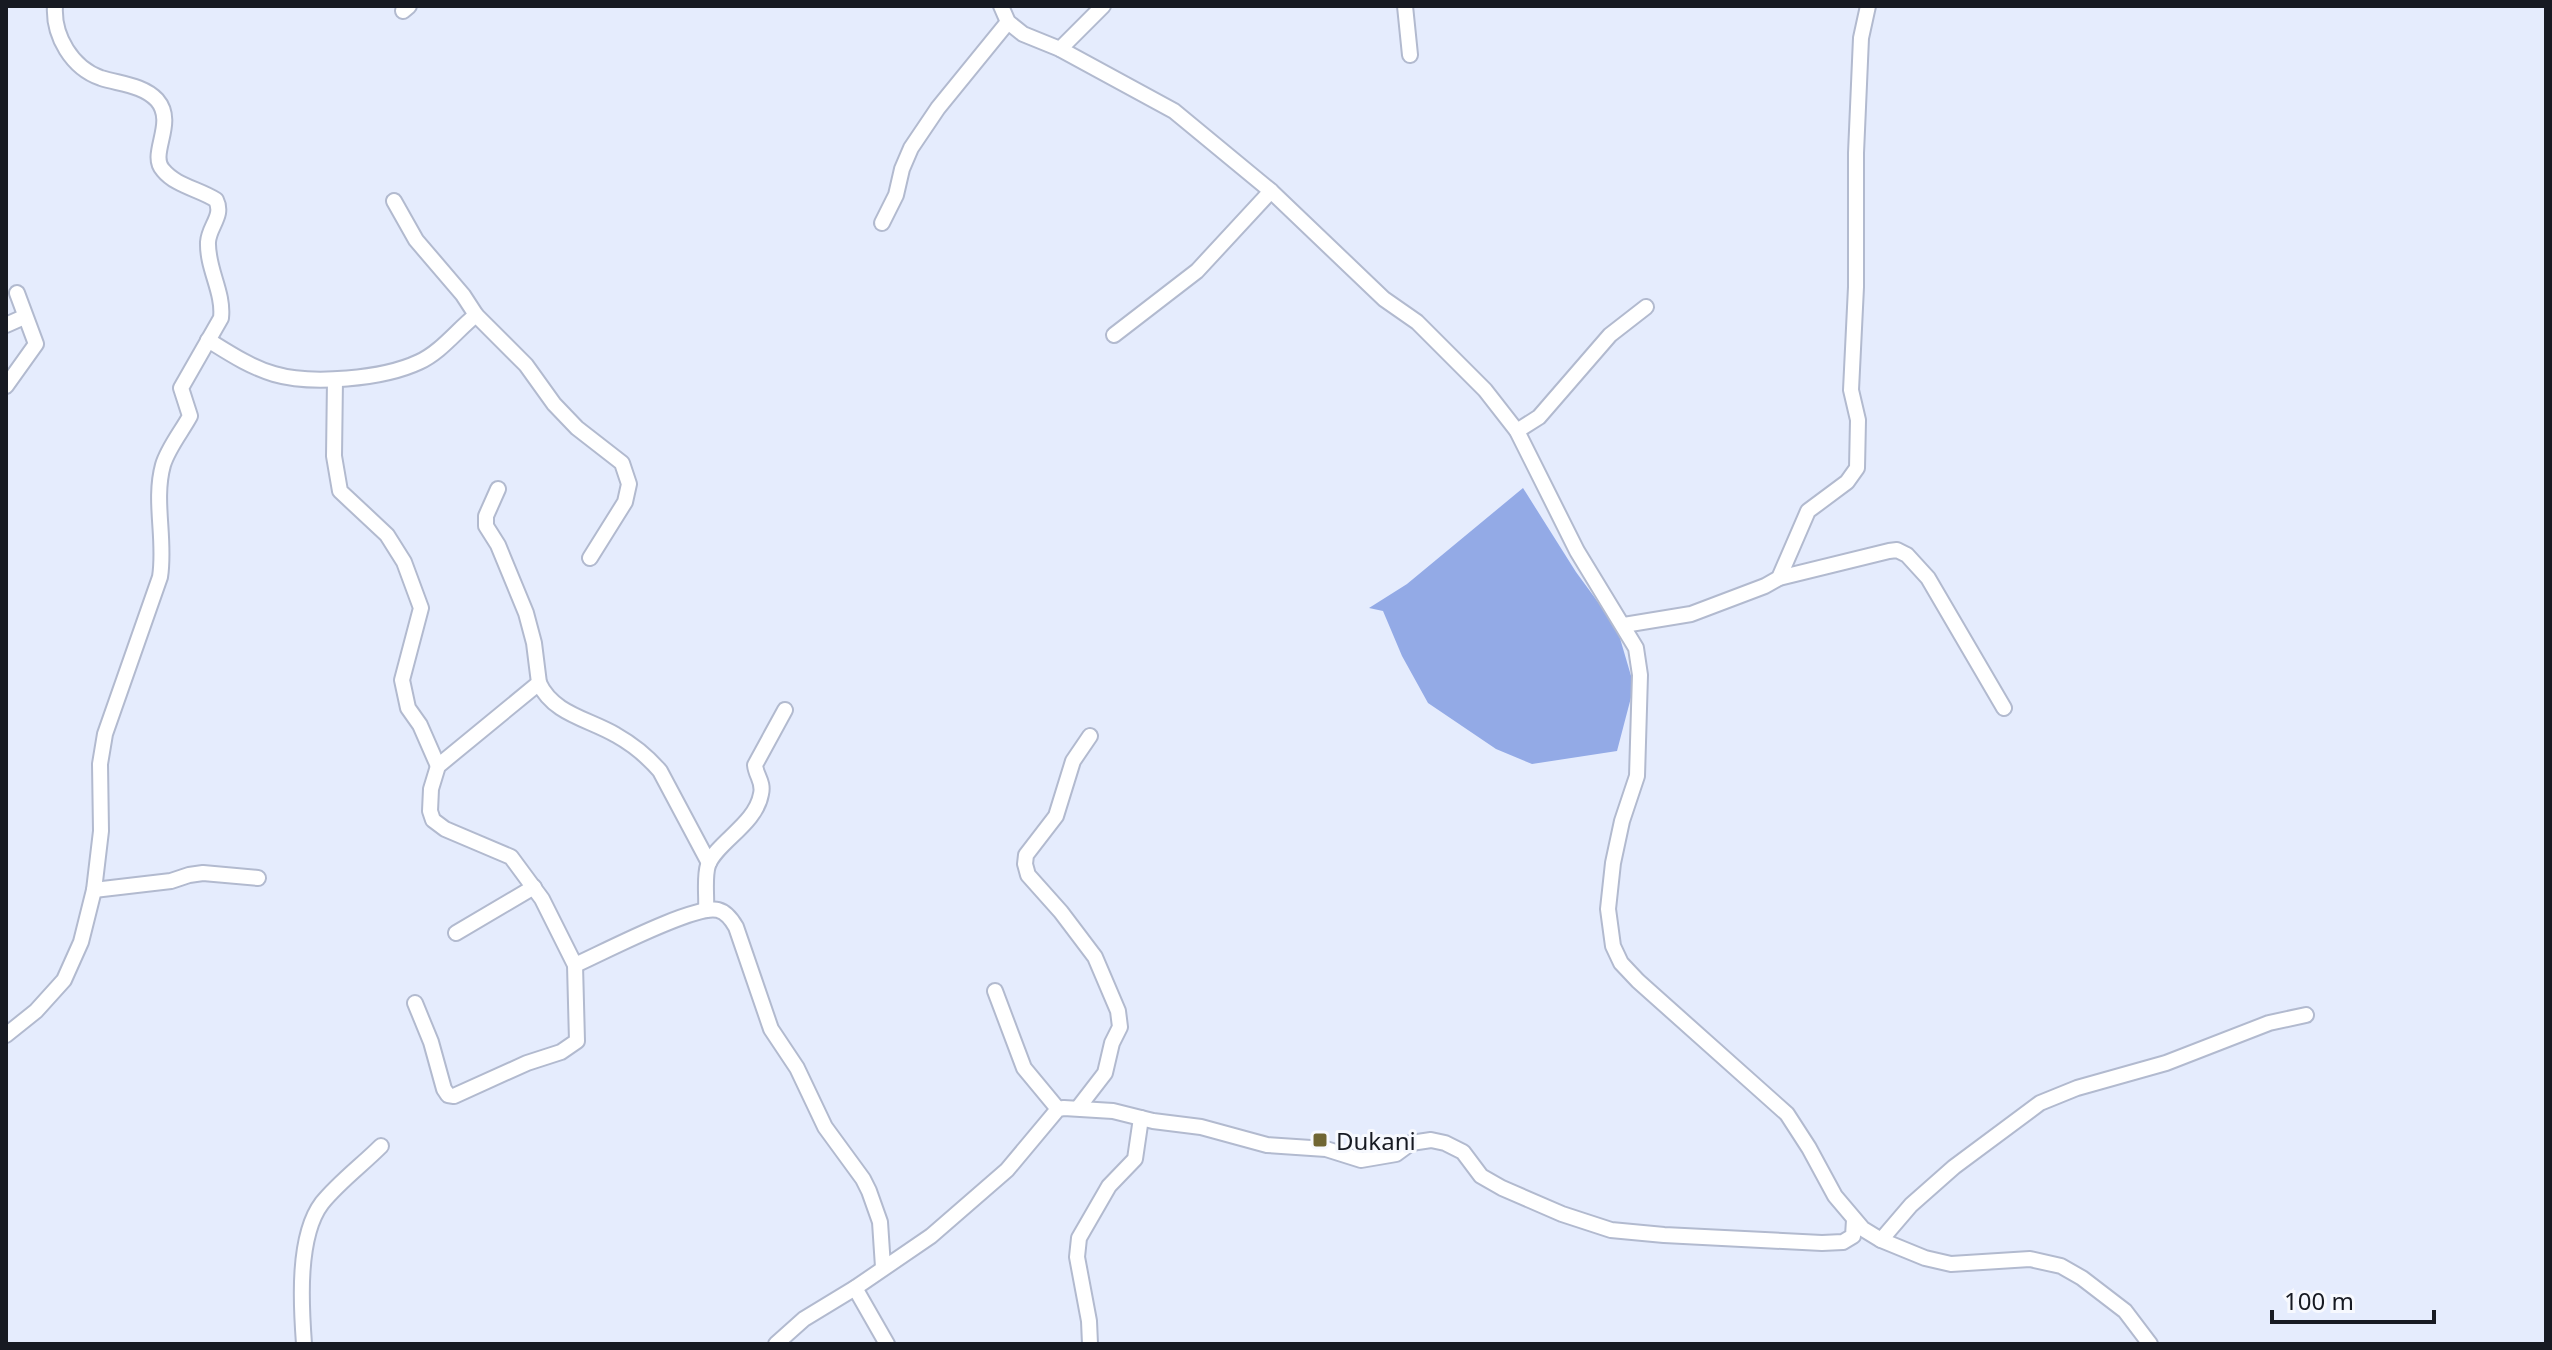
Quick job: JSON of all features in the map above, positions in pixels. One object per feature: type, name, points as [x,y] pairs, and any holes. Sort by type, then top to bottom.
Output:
[{"type":"street","points":[[6,1035],[36,1011],[64,980],[81,942],[94,890],[101,831],[100,764],[105,734],[160,577],[159,517],[163,465],[190,416],[181,388],[221,318],[222,307],[208,244],[219,205],[213,197],[176,181],[161,169],[159,156],[165,129],[164,110],[156,99],[142,90],[88,73],[62,43],[56,27],[55,6]]},
{"type":"street","points":[[1001,6],[1008,22],[1023,34],[1060,49],[1174,111],[1271,191],[1384,299],[1425,330],[1485,390],[1517,431],[1577,551],[1636,648],[1640,675],[1638,766],[1613,863],[1608,909],[1613,946],[1621,963],[1787,1114],[1835,1196],[1854,1220],[1881,1240],[1925,1258],[1951,1264],[2030,1259],[2061,1266],[2125,1311],[2150,1344]]},
{"type":"street","points":[[1060,49],[1103,6]]},
{"type":"street","points":[[1405,6],[1410,55]]},
{"type":"street","points":[[1779,578],[1808,511],[1847,482],[1857,468],[1858,420],[1851,390],[1856,287],[1856,153],[1861,38],[1868,6]]},
{"type":"street","points":[[882,223],[896,195],[911,148],[938,108],[1008,22]]},
{"type":"street","points":[[1114,335],[1197,271],[1271,191]]},
{"type":"street","points":[[394,201],[416,240],[476,315],[526,365],[554,404],[577,428],[622,463],[629,484],[625,502],[590,558]]},
{"type":"street","points":[[6,386],[36,344],[17,293]]},
{"type":"street","points":[[1517,431],[1539,417],[1610,335],[1646,307]]},
{"type":"street","points":[[208,340],[250,365],[275,375],[335,380],[419,362],[476,315]]},
{"type":"street","points":[[6,325],[24,317]]},
{"type":"street","points":[[335,380],[334,456],[340,491],[387,535],[404,562],[421,608],[404,668],[403,693],[438,766]]},
{"type":"street","points":[[498,489],[486,516],[486,526],[498,545],[526,613],[539,683],[551,703],[617,735],[653,762],[660,771],[709,863],[706,910]]},
{"type":"street","points":[[1624,625],[1691,614],[1779,578],[1897,550],[1907,555],[1928,578],[2004,708]]},
{"type":"street","points":[[415,1003],[448,1095],[454,1096],[527,1063],[561,1052],[577,1041],[575,965],[534,887],[511,857],[445,829],[433,820],[430,811],[431,789],[438,766],[539,683]]},
{"type":"street","points":[[709,863],[749,819],[761,797],[762,782],[755,765],[785,710]]},
{"type":"street","points":[[1078,1108],[1105,1073],[1112,1043],[1120,1027],[1118,1011],[1095,957],[1028,875],[1025,864],[1026,855],[1056,816],[1073,761],[1090,736]]},
{"type":"street","points":[[94,890],[171,881],[203,873],[258,878]]},
{"type":"street","points":[[456,933],[534,887]]},
{"type":"street","points":[[575,965],[677,919],[706,910],[718,910],[730,917],[771,1029],[797,1068],[825,1127],[863,1179],[880,1222],[883,1267]]},
{"type":"street","points":[[995,991],[1024,1068],[1058,1109]]},
{"type":"street","points":[[1881,1240],[1911,1205],[1954,1167],[2040,1103],[2077,1088],[2166,1063],[2269,1023],[2306,1015]]},
{"type":"street","points":[[776,1344],[804,1319],[931,1236],[1007,1170],[1058,1109],[1113,1111],[1201,1127],[1267,1145],[1326,1149],[1361,1160],[1396,1154],[1411,1143],[1431,1140],[1445,1143],[1463,1152],[1481,1176],[1502,1188],[1562,1214],[1625,1232],[1843,1242],[1853,1236],[1854,1220]]},
{"type":"street","points":[[1090,1344],[1089,1321],[1077,1257],[1079,1238],[1109,1186],[1135,1159],[1141,1118]]},
{"type":"street","points":[[304,1344],[301,1303],[306,1244],[314,1216],[324,1201],[381,1146]]},
{"type":"street","points":[[855,1288],[887,1344]]},
{"type":"shaded area","points":[[1523,488],[1576,572],[1617,628],[1634,686],[1617,751],[1532,764],[1496,749],[1428,703],[1402,656],[1383,611],[1369,608],[1407,584]]},
{"type":"place","name":"Dukani","points":[[1320,1140]]}]
